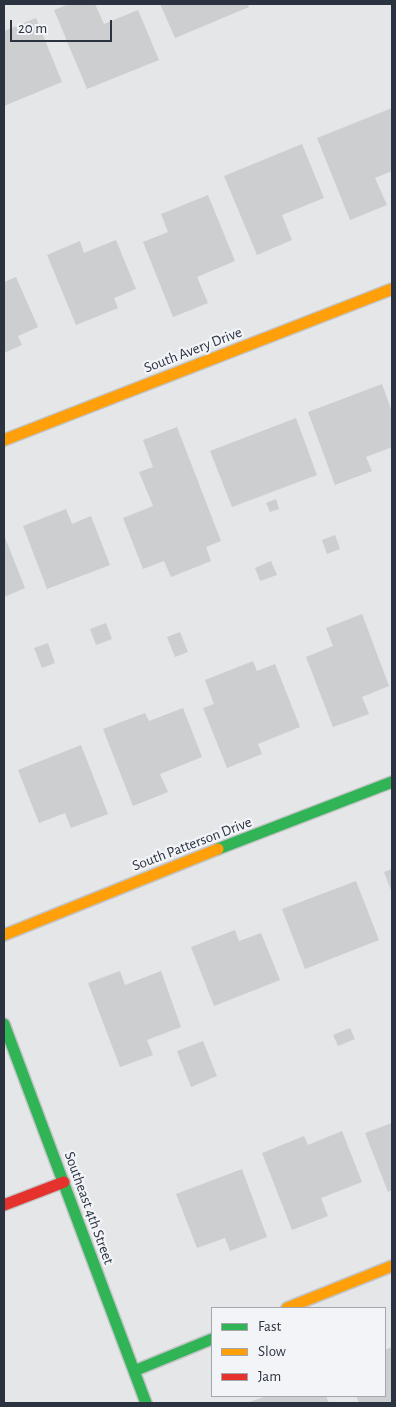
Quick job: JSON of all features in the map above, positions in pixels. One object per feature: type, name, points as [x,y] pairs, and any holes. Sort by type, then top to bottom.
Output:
[{"type":"street","name":"South Avery Drive","points":[[4,440],[392,289]]},
{"type":"street","name":"South Patterson Drive","points":[[4,934],[392,782]]},
{"type":"street","name":"Southeast 4th Street","points":[[4,1024],[146,1403]]},
{"type":"street","points":[[4,1205],[64,1182]]},
{"type":"street","points":[[290,1307],[392,1266]]},
{"type":"street","points":[[134,1371],[211,1339]]},
{"type":"building","points":[[69,4],[95,4],[104,24],[138,10],[159,60],[87,89],[54,10]]},
{"type":"building","points":[[160,4],[248,4],[249,7],[175,38]]},
{"type":"building","points":[[36,18],[62,82],[4,106],[4,31]]},
{"type":"building","points":[[392,108],[392,171],[375,178],[387,205],[350,220],[317,138]]},
{"type":"building","points":[[302,144],[324,198],[282,215],[292,240],[257,255],[224,176]]},
{"type":"building","points":[[208,195],[235,261],[197,277],[208,303],[173,317],[143,242],[168,232],[161,214]]},
{"type":"building","points":[[116,240],[136,289],[114,298],[118,308],[76,325],[47,255],[80,241],[84,253]]},
{"type":"building","points":[[16,277],[38,327],[18,336],[22,345],[4,353],[4,282]]},
{"type":"building","points":[[382,384],[392,412],[392,447],[366,457],[372,471],[335,485],[308,412]]},
{"type":"building","points":[[296,418],[317,475],[232,507],[210,451]]},
{"type":"building","points":[[177,427],[221,541],[206,547],[211,561],[171,577],[164,561],[143,569],[123,518],[153,506],[139,472],[153,467],[143,440]]},
{"type":"building","points":[[276,499],[279,509],[270,512],[266,503]]},
{"type":"building","points":[[66,509],[72,524],[91,516],[110,565],[47,589],[23,526]]},
{"type":"building","points":[[4,535],[25,588],[4,597]]},
{"type":"building","points":[[335,535],[340,549],[327,554],[322,540]]},
{"type":"building","points":[[271,561],[277,575],[260,581],[255,568]]},
{"type":"building","points":[[362,614],[389,686],[362,697],[369,714],[333,727],[306,657],[333,646],[326,628]]},
{"type":"building","points":[[106,623],[112,639],[96,645],[90,629]]},
{"type":"building","points":[[180,632],[188,652],[175,657],[167,637]]},
{"type":"building","points":[[48,643],[55,663],[42,668],[34,648]]},
{"type":"building","points":[[253,661],[257,671],[275,664],[300,727],[258,744],[262,754],[227,768],[203,708],[214,704],[205,680]]},
{"type":"building","points":[[183,708],[202,757],[160,774],[168,792],[133,806],[103,729],[145,713],[149,721]]},
{"type":"building","points":[[81,745],[108,814],[71,828],[65,813],[39,823],[18,770]]},
{"type":"building","points":[[392,869],[392,893],[384,872]]},
{"type":"building","points":[[356,881],[379,940],[305,969],[282,909]]},
{"type":"building","points":[[235,930],[239,941],[261,933],[280,980],[214,1006],[191,947]]},
{"type":"building","points":[[120,971],[125,985],[161,971],[181,1027],[147,1040],[153,1055],[120,1067],[88,983]]},
{"type":"building","points":[[350,1028],[355,1039],[338,1046],[333,1035]]},
{"type":"building","points":[[203,1041],[217,1076],[191,1087],[177,1051]]},
{"type":"building","points":[[392,1123],[392,1190],[388,1192],[365,1133]]},
{"type":"building","points":[[342,1131],[362,1182],[321,1198],[328,1216],[292,1230],[262,1153],[304,1136],[308,1145]]},
{"type":"building","points":[[242,1169],[267,1237],[230,1251],[225,1238],[197,1248],[176,1194]]},
{"type":"building","points":[[392,1347],[392,1403],[359,1403],[356,1397],[386,1397],[386,1350]]},
{"type":"building","points":[[263,1397],[326,1397],[329,1403],[247,1403]]},
{"type":"traffic: fast","points":[[218,849],[392,782]]},
{"type":"traffic: fast","points":[[4,1024],[146,1403]]},
{"type":"traffic: fast","points":[[134,1371],[211,1339]]},
{"type":"traffic: slow","points":[[4,440],[392,289]]},
{"type":"traffic: slow","points":[[4,935],[218,849]]},
{"type":"traffic: slow","points":[[290,1307],[392,1266]]},
{"type":"traffic: jam","points":[[4,1205],[64,1182]]}]
